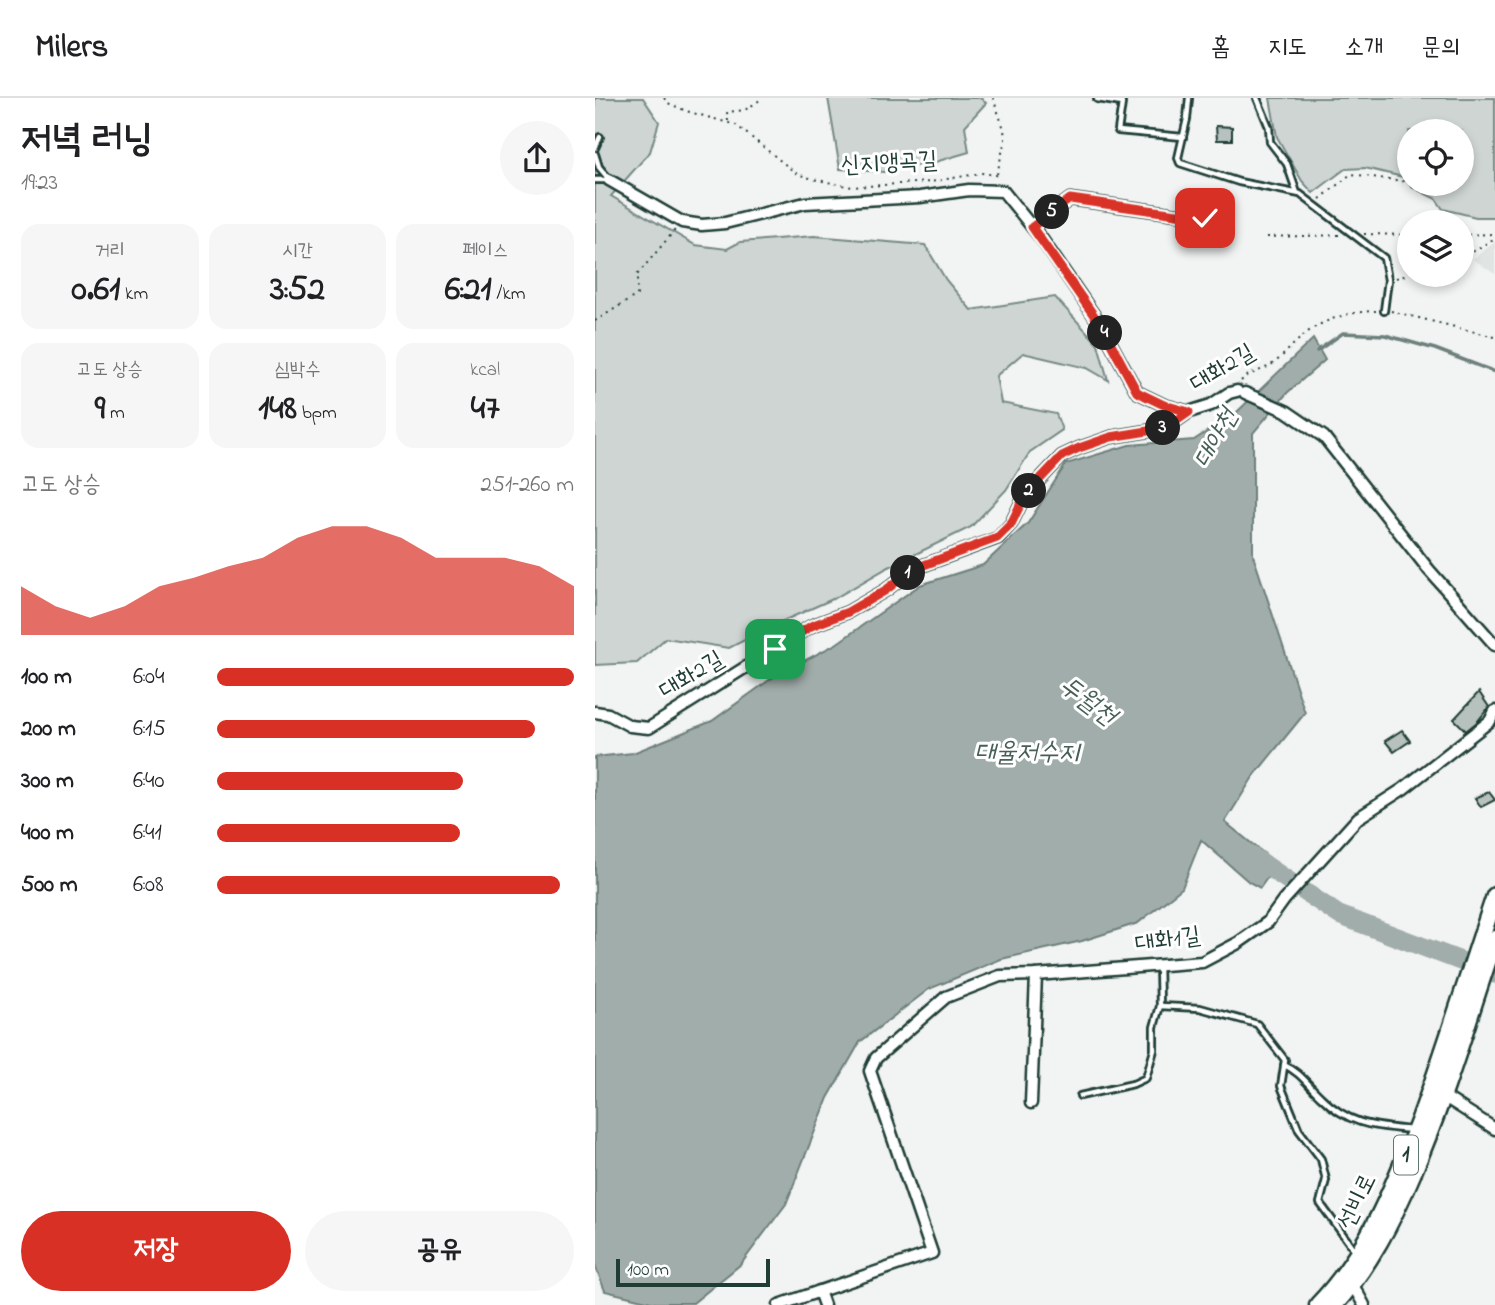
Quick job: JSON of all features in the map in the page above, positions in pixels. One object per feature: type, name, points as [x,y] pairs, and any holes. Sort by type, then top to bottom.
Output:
[{"type":"main road","name":"1","points":[[1488,945],[1495,896]]},
{"type":"main road","name":"선비로","points":[[1334,1305],[1353,1285],[1397,1212],[1488,945]]},
{"type":"main road","name":"선비로","points":[[1318,1305],[1346,1273],[1357,1255],[1382,1209],[1415,1131],[1438,1092]]},
{"type":"street","points":[[609,180],[682,222],[702,225],[725,223],[805,203],[919,197],[969,190],[1003,191],[1032,227],[1102,327],[1137,392],[1164,405],[1189,412]]},
{"type":"street","points":[[1032,227],[1070,199],[1191,216]]},
{"type":"street","points":[[1241,392],[1286,411],[1324,437],[1429,569],[1495,645]]},
{"type":"street","name":"대화2길","points":[[595,712],[608,714],[630,726],[649,728],[811,626],[848,612],[886,590],[913,569],[997,538],[1011,524],[1025,495],[1062,456],[1111,437],[1166,428],[1189,412],[1211,405],[1229,393],[1241,392]]},
{"type":"street","name":"대화1길","points":[[819,1291],[932,1253],[870,1071],[876,1058],[946,997],[1000,976],[1202,962],[1238,943],[1268,922],[1284,900],[1358,818],[1403,789],[1490,721],[1495,710]]},
{"type":"street","points":[[1031,1103],[1036,975]]},
{"type":"street","points":[[1438,1092],[1495,1129]]},
{"type":"street","points":[[1353,1285],[1364,1305]]},
{"type":"street","points":[[779,1305],[819,1291],[824,1305]]},
{"type":"lane","points":[[1189,98],[1178,158],[1180,163],[1238,182],[1297,194],[1313,205],[1384,258],[1388,280],[1384,311]]},
{"type":"lane","points":[[1257,98],[1269,127],[1270,142],[1287,164],[1297,194]]},
{"type":"lane","points":[[1097,99],[1122,103],[1118,131],[1183,137]]},
{"type":"lane","points":[[595,148],[600,137]]},
{"type":"lane","points":[[595,154],[599,167],[609,180]]},
{"type":"lane","points":[[595,180],[609,180]]},
{"type":"lane","points":[[1080,1096],[1133,1084],[1146,1078],[1154,1049],[1154,1027],[1160,1006],[1159,964]]},
{"type":"lane","points":[[1160,1006],[1200,1008],[1257,1024],[1277,1048],[1285,1060],[1281,1086],[1299,1130],[1321,1160],[1326,1180],[1321,1203],[1357,1255]]},
{"type":"lane","points":[[1284,1065],[1292,1068],[1323,1100],[1349,1119],[1415,1131]]},
{"type":"path","name":"신지앵곡길","points":[[664,98],[668,103],[686,111],[736,125],[797,174],[813,179],[852,187],[930,181],[982,173],[996,175]]},
{"type":"path","points":[[728,122],[727,112],[745,110],[763,98]]},
{"type":"path","points":[[993,98],[1004,129],[1005,141],[996,175],[1003,191]]},
{"type":"path","points":[[1313,205],[1351,174],[1397,181]]},
{"type":"path","points":[[595,321],[638,295],[638,275],[682,222]]},
{"type":"path","points":[[1267,237],[1397,234]]},
{"type":"path","points":[[1474,235],[1495,234]]},
{"type":"path","points":[[1474,251],[1495,238]]},
{"type":"path","points":[[1388,280],[1397,277]]},
{"type":"path","name":"대화2길","points":[[1241,392],[1241,379],[1270,366],[1304,334],[1329,320],[1367,311],[1384,311],[1495,336]]},
{"type":"shaded area","points":[[595,98],[643,98],[659,122],[650,152],[611,196],[695,245],[727,249],[740,242],[814,236],[925,245],[946,280],[971,310],[1055,297],[1098,344],[1108,380],[1087,368],[1023,353],[996,376],[1001,403],[1056,414],[1062,430],[1030,452],[1006,490],[971,527],[887,568],[835,598],[729,648],[666,638],[637,663],[595,665]]},
{"type":"shaded area","points":[[828,98],[981,98],[986,103],[965,126],[969,152],[884,172],[840,169]]},
{"type":"shaded area","points":[[1270,98],[1495,98],[1495,217],[1474,217],[1474,210],[1443,209],[1436,199],[1430,196],[1474,196],[1474,119],[1397,119],[1397,176],[1365,168],[1345,169],[1313,193],[1302,181],[1277,137]]},
{"type":"shaded area","points":[[1495,242],[1495,274],[1474,258]]},
{"type":"water","name":"대율저수지","points":[[1313,339],[1325,360],[1287,393],[1253,433],[1253,555],[1305,713],[1253,777],[1225,822],[1277,864],[1260,888],[1249,882],[1201,840],[1182,888],[1138,923],[1082,941],[1001,959],[929,989],[860,1042],[828,1098],[786,1204],[741,1264],[693,1303],[655,1303],[605,1291],[595,1265],[595,757],[633,753],[712,721],[772,678],[836,644],[920,585],[983,565],[1028,523],[1066,464],[1129,445],[1194,440],[1237,412]]},
{"type":"building","points":[[1216,126],[1232,127],[1232,140],[1217,140]]},
{"type":"building","points":[[1479,692],[1489,707],[1466,731],[1454,719]]},
{"type":"building","points":[[1402,730],[1410,741],[1394,752],[1385,741]]},
{"type":"building","points":[[1489,792],[1495,800],[1481,807],[1475,798]]},
{"type":"waterway","name":"대야천","points":[[1317,351],[1343,333],[1385,335],[1435,349],[1495,372]]},
{"type":"waterway","name":"두월천","points":[[1252,856],[1339,915],[1495,974]]},
{"type":"route","points":[[775,649],[811,626],[848,612],[886,590],[913,569],[997,538],[1011,524],[1025,495],[1062,456],[1111,437],[1166,428],[1189,412],[1164,405],[1137,392],[1102,327],[1032,227],[1070,199],[1191,216],[1198,211],[1203,212],[1205,218]]}]
